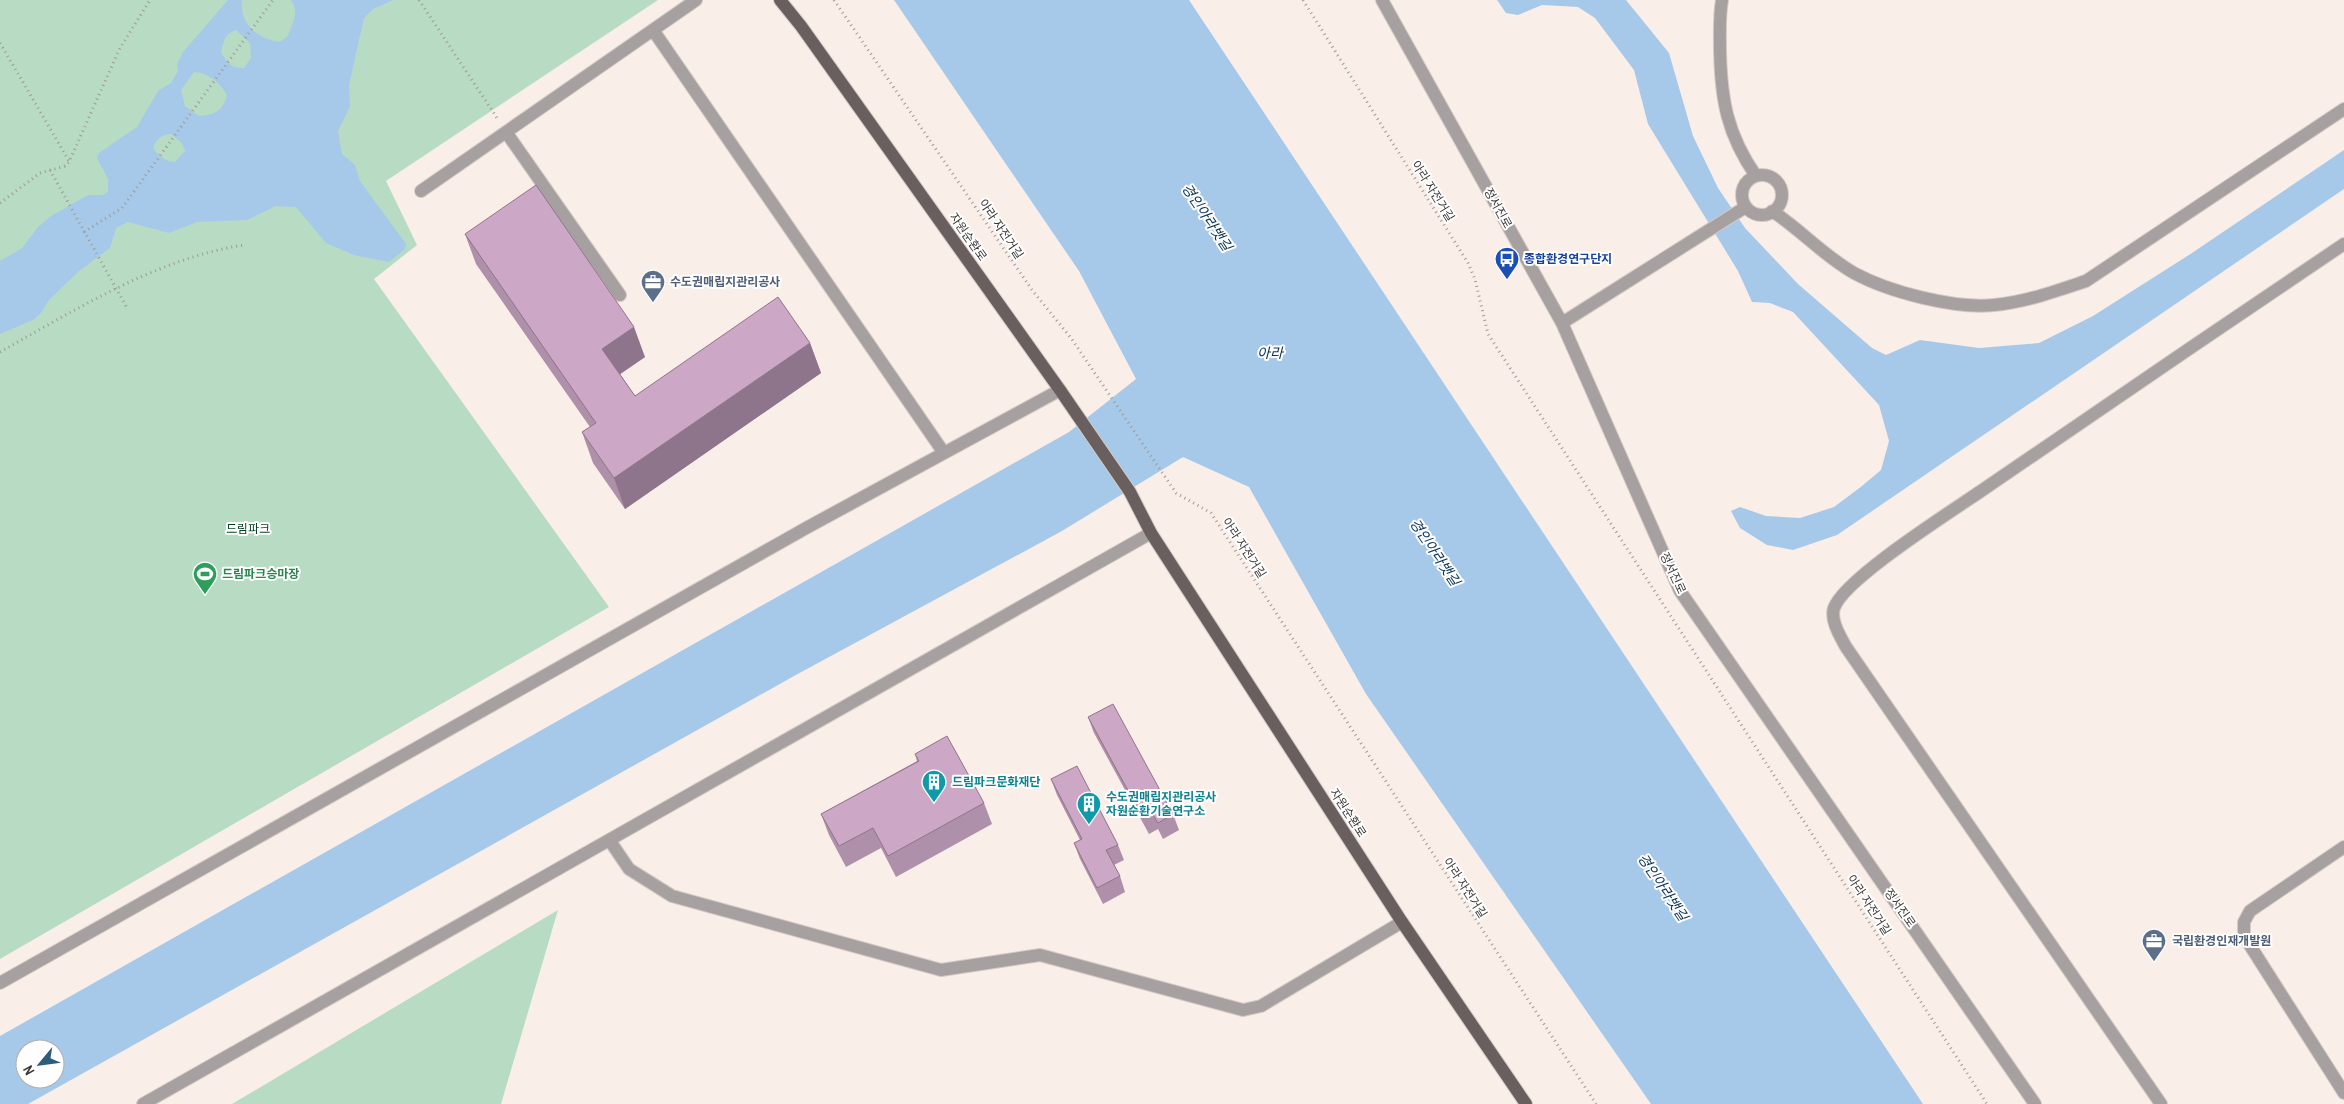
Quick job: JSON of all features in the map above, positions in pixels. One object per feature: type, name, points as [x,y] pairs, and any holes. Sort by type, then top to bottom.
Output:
[{"type":"main road","name":"자원순환로","points":[[780,0],[801,26],[1060,390],[1130,492],[1151,534],[1402,922],[1526,1104]]},
{"type":"street","points":[[422,191],[696,0]]},
{"type":"street","name":"정서진로","points":[[1382,0],[1562,323],[1680,591],[2035,1104]]},
{"type":"street","points":[[1722,0],[1720,14],[1721,90],[1731,130],[1741,154],[1756,176]]},
{"type":"street","points":[[653,30],[944,453]]},
{"type":"street","points":[[1772,211],[1816,248],[1855,274],[1900,292],[1940,302],[2002,304],[2038,297],[2086,281],[2344,109]]},
{"type":"street","points":[[506,132],[620,295]]},
{"type":"street","points":[[1756,176],[1771,176],[1779,182],[1783,191],[1782,199],[1772,211],[1757,216],[1744,208],[1741,198],[1742,189],[1747,181],[1756,176]]},
{"type":"street","points":[[1562,323],[1744,208]]},
{"type":"street","points":[[2161,1104],[1846,647],[1834,623],[1834,609],[1841,596],[1863,576],[1912,538],[2344,244]]},
{"type":"street","points":[[0,983],[808,527],[1060,390]]},
{"type":"street","points":[[143,1104],[1151,534]]},
{"type":"street","points":[[610,841],[629,869],[672,896],[941,970],[1040,955],[1243,1010],[1261,1006],[1402,922]]},
{"type":"street","points":[[2344,847],[2250,911],[2244,922],[2244,936],[2344,1093]]},
{"type":"path","points":[[0,203],[40,172],[65,166],[69,162],[120,48],[150,0]]},
{"type":"path","points":[[84,232],[122,208],[273,0]]},
{"type":"path","points":[[419,0],[506,132]]},
{"type":"path","name":"아라 자전거길","points":[[834,0],[1032,290],[1071,338],[1176,493],[1211,513],[1596,1104]]},
{"type":"path","name":"아라 자전거길","points":[[1303,0],[1468,263],[1477,286],[1482,318],[1488,334],[1987,1104]]},
{"type":"path","points":[[0,43],[69,162]]},
{"type":"path","points":[[50,170],[127,308]]},
{"type":"path","points":[[0,352],[116,288],[214,249],[244,245]]},
{"type":"green space","name":"드림파크","points":[[0,0],[658,0],[386,181],[417,245],[374,279],[609,607],[0,959]]},
{"type":"green space","points":[[558,910],[501,1104],[232,1104]]},
{"type":"water","points":[[228,0],[242,0],[244,16],[252,29],[264,38],[280,42],[288,36],[294,18],[295,10],[291,0],[393,0],[373,9],[364,18],[349,85],[350,106],[338,131],[342,154],[355,165],[360,181],[406,244],[405,249],[389,262],[354,255],[326,243],[296,207],[276,206],[247,220],[197,222],[169,233],[128,222],[116,228],[110,248],[79,271],[49,300],[41,313],[33,320],[0,334],[0,261],[22,248],[38,227],[51,216],[88,195],[102,195],[108,192],[108,179],[97,158],[99,153],[137,127],[158,91],[171,83],[178,71],[177,64],[183,52]],"holes":[[[236,30],[250,43],[251,58],[244,68],[233,66],[221,53],[227,36]],[[194,72],[204,74],[213,79],[227,95],[218,111],[210,115],[199,116],[185,106],[181,90]],[[171,134],[182,143],[185,151],[175,162],[162,158],[153,148],[159,138]]]},
{"type":"water","name":"아라","points":[[894,0],[1189,0],[1923,1104],[1651,1104],[1366,694],[1249,487],[1183,457],[1062,531],[794,676],[65,1083],[65,1039],[15,1039],[15,1089],[55,1089],[28,1104],[0,1104],[0,1036],[1069,432],[1136,379],[1079,271]]},
{"type":"water","points":[[1497,0],[1626,0],[1669,53],[1693,136],[1718,188],[1745,228],[1798,284],[1872,348],[1886,355],[1920,340],[1979,348],[2039,343],[2093,316],[2192,253],[2344,150],[2344,189],[1837,535],[1793,550],[1767,545],[1740,528],[1731,511],[1740,507],[1766,516],[1800,518],[1834,507],[1881,470],[1889,441],[1879,405],[1793,312],[1770,303],[1752,302],[1738,271],[1648,124],[1634,70],[1595,18],[1578,7],[1542,5],[1518,15],[1506,13]]},
{"type":"building","points":[[536,185],[634,327],[602,349],[635,396],[778,297],[810,343],[614,478],[582,432],[596,423],[465,234]]},
{"type":"building","points":[[1113,704],[1173,814],[1158,823],[1152,813],[1143,818],[1088,717]]},
{"type":"building","name":"드림파크문화재단","points":[[947,736],[984,803],[888,856],[873,828],[839,846],[821,814],[919,761],[915,754]]},
{"type":"building","name":"수도권매립지관리공사 자원순환기술연구소","points":[[1077,766],[1118,845],[1106,850],[1120,876],[1097,888],[1074,843],[1082,839],[1051,779]]},
{"type":"place","name":"종합환경연구단지","points":[[1507,280]]},
{"type":"place","name":"수도권매립지관리공사","points":[[653,303]]},
{"type":"place","name":"드림파크승마장","points":[[205,595]]},
{"type":"place","name":"드림파크문화재단","points":[[934,803]]},
{"type":"place","name":"수도권매립지관리공사 자원순환기술연구소","points":[[1089,825]]},
{"type":"place","name":"국립환경인재개발원","points":[[2154,962]]},
{"type":"water label","name":"경인아라뱃길","points":[[1207,217]]},
{"type":"water label","name":"경인아라뱃길","points":[[1435,552]]},
{"type":"water label","name":"경인아라뱃길","points":[[1663,887]]}]
